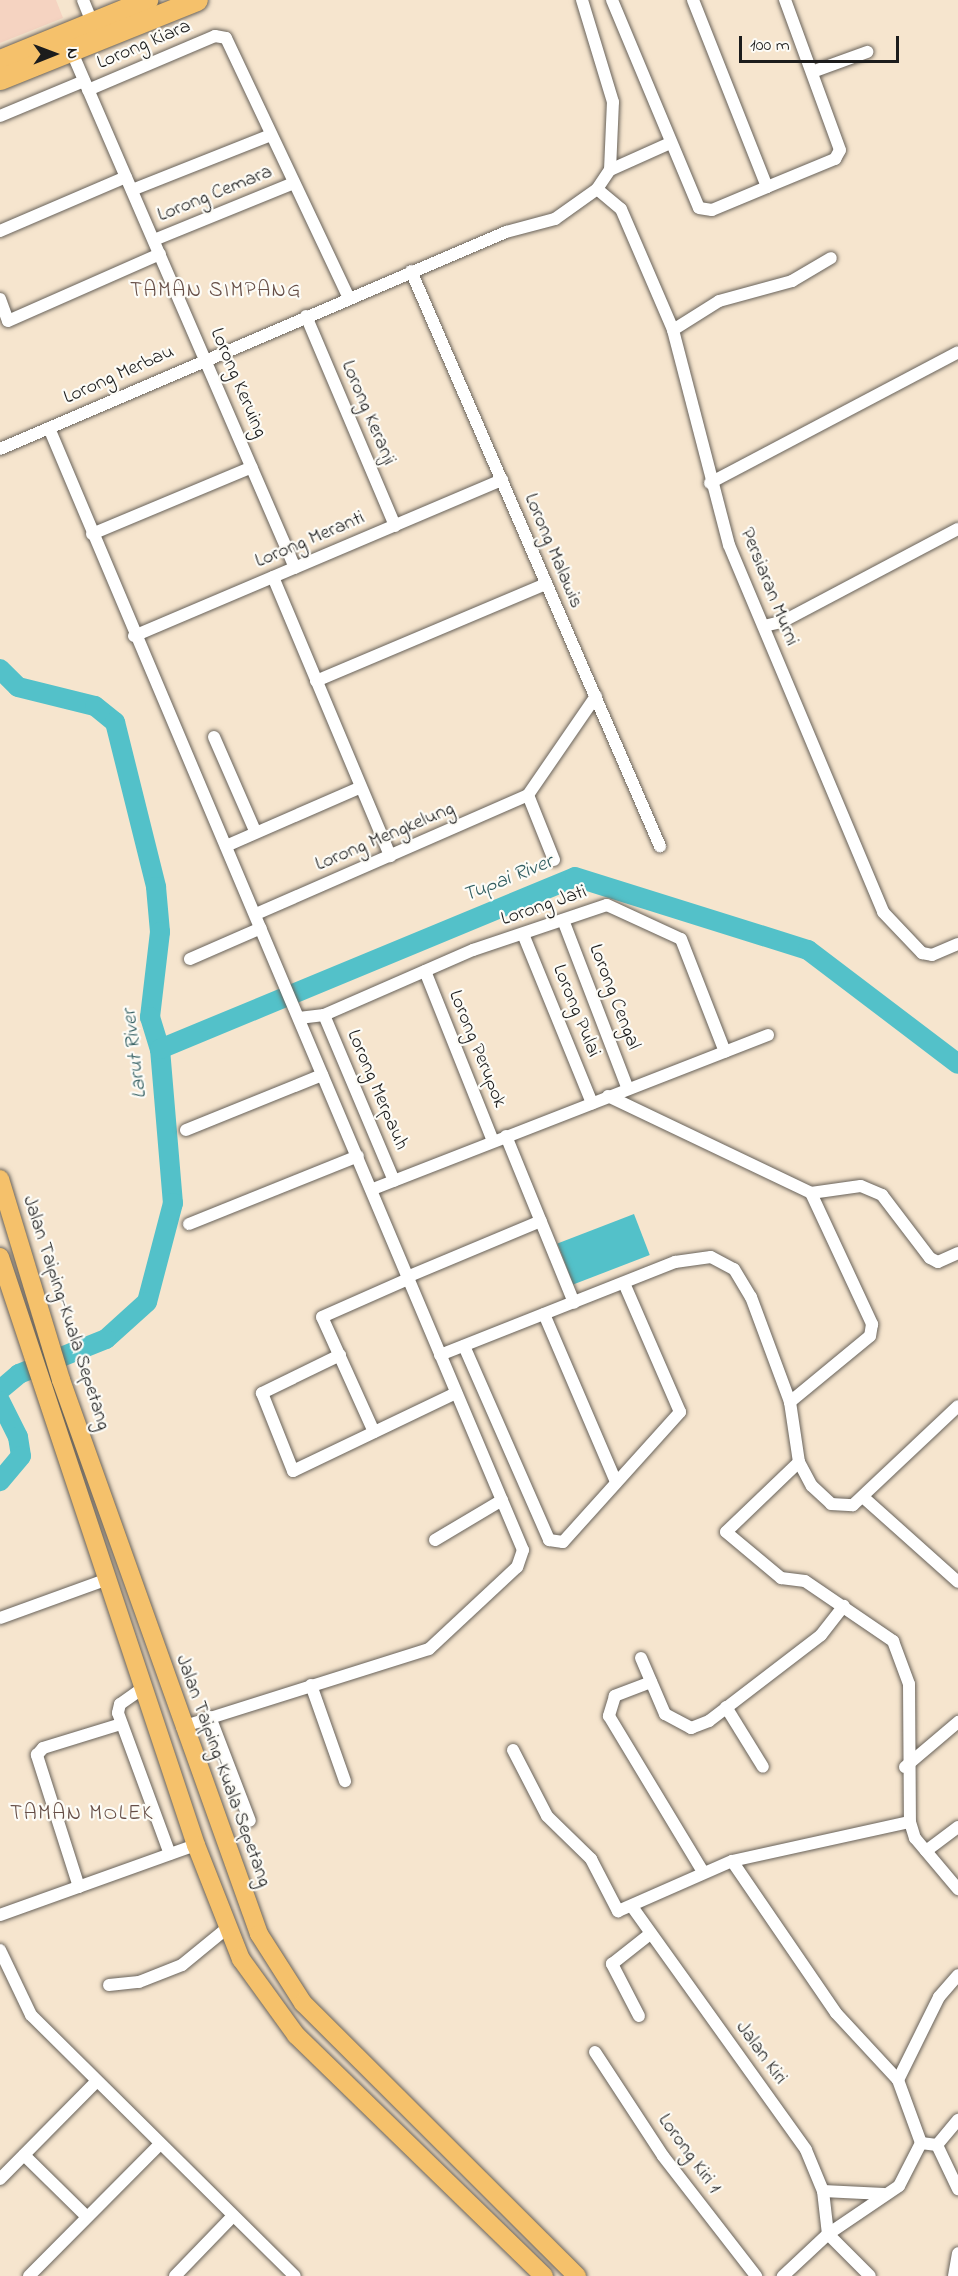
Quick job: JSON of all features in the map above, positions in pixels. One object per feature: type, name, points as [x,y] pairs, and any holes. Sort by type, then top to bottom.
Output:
[{"type":"highway","points":[[0,60],[147,0]]},
{"type":"highway","points":[[0,79],[197,0]]},
{"type":"main road","name":"Jalan Taiping-Kuala Sepetang","points":[[0,1179],[62,1380],[182,1727],[259,1934],[303,2003],[577,2276]]},
{"type":"main road","points":[[0,1257],[40,1389],[226,1929],[265,1996],[296,2035],[544,2276]]},
{"type":"street","points":[[83,0],[92,22]]},
{"type":"street","points":[[582,0],[611,91],[610,170]]},
{"type":"street","points":[[612,0],[670,142],[702,210],[767,188],[835,159],[840,150],[785,0]]},
{"type":"street","points":[[693,0],[767,188]]},
{"type":"street","name":"Lorong Kiara","points":[[0,116],[215,36],[233,47],[271,135]]},
{"type":"street","name":"Lorong Keruing","points":[[71,50],[295,568]]},
{"type":"street","points":[[812,72],[867,52]]},
{"type":"street","points":[[132,190],[271,135],[291,184],[335,259],[349,298]]},
{"type":"street","points":[[597,189],[610,170],[670,142]]},
{"type":"street","points":[[0,231],[126,177]]},
{"type":"street","name":"Lorong Cemara","points":[[154,240],[291,184]]},
{"type":"street","name":"Lorong Merbau","points":[[0,449],[411,271],[506,232],[555,219],[597,189]]},
{"type":"street","name":"Persiaran Murni","points":[[597,189],[621,209],[673,330],[691,387],[710,483],[764,626],[883,912],[922,953],[932,955],[958,944]]},
{"type":"street","points":[[0,299],[8,321],[160,254]]},
{"type":"street","points":[[673,330],[718,301],[792,281],[831,258]]},
{"type":"street","name":"Lorong Malawis","points":[[411,271],[660,846]]},
{"type":"street","name":"Lorong Keranji","points":[[306,316],[395,526]]},
{"type":"street","points":[[710,483],[958,352]]},
{"type":"street","points":[[49,428],[134,636],[256,914],[523,1550],[517,1567],[446,1639],[409,1657],[311,1685],[182,1727]]},
{"type":"street","points":[[92,534],[252,467]]},
{"type":"street","name":"Lorong Meranti","points":[[134,636],[501,480]]},
{"type":"street","points":[[764,626],[782,622],[958,530]]},
{"type":"street","points":[[273,577],[390,856]]},
{"type":"street","points":[[316,681],[546,584]]},
{"type":"street","points":[[554,860],[528,795],[596,696]]},
{"type":"street","points":[[214,737],[255,831]]},
{"type":"street","points":[[226,846],[255,831],[361,787]]},
{"type":"street","name":"Lorong Mengkelung","points":[[256,914],[528,795]]},
{"type":"street","name":"Lorong Jati","points":[[296,1012],[324,1015],[473,950],[607,905],[681,939],[725,1052]]},
{"type":"street","name":"Lorong Cengal","points":[[563,920],[628,1089]]},
{"type":"street","points":[[190,959],[261,928]]},
{"type":"street","name":"Lorong Pulai","points":[[523,934],[592,1103]]},
{"type":"street","name":"Lorong Perupok","points":[[425,971],[493,1141]]},
{"type":"street","name":"Lorong Merpauh","points":[[324,1015],[394,1180]]},
{"type":"street","points":[[373,1189],[768,1035]]},
{"type":"street","points":[[186,1130],[322,1075]]},
{"type":"street","points":[[608,1096],[811,1193],[861,1186],[882,1195],[930,1258],[938,1262],[958,1252]]},
{"type":"street","points":[[506,1136],[574,1303]]},
{"type":"street","points":[[189,1224],[358,1156]]},
{"type":"street","points":[[790,1402],[870,1336],[873,1324],[811,1193]]},
{"type":"street","points":[[374,1432],[322,1317],[541,1221]]},
{"type":"street","points":[[440,1355],[696,1257],[725,1263],[751,1297],[790,1402],[800,1462],[812,1486],[831,1504],[854,1505],[958,1406]]},
{"type":"street","points":[[464,1346],[549,1540],[563,1542],[680,1412],[624,1283]]},
{"type":"street","points":[[544,1314],[616,1482]]},
{"type":"street","points":[[340,1355],[262,1393],[293,1472],[456,1393]]},
{"type":"street","points":[[800,1462],[726,1532],[781,1578],[806,1581],[893,1641],[906,1669],[905,1767],[910,1822],[926,1851],[958,1889]]},
{"type":"street","points":[[863,1497],[958,1582]]},
{"type":"street","points":[[435,1540],[502,1500]]},
{"type":"street","points":[[0,1618],[105,1580]]},
{"type":"street","points":[[641,1658],[665,1714],[678,1724],[691,1728],[726,1707],[821,1635],[844,1606]]},
{"type":"street","points":[[651,1682],[615,1696],[609,1716],[702,1872]]},
{"type":"street","points":[[311,1685],[345,1781]]},
{"type":"street","points":[[143,1688],[120,1704],[121,1724],[170,1854]]},
{"type":"street","points":[[726,1707],[763,1767]]},
{"type":"street","points":[[210,1717],[250,1821]]},
{"type":"street","points":[[905,1767],[958,1722]]},
{"type":"street","points":[[79,1887],[38,1768],[43,1748],[121,1724]]},
{"type":"street","points":[[513,1750],[547,1816],[591,1858],[615,1909],[633,1908],[702,1872],[732,1861],[910,1822]]},
{"type":"street","points":[[926,1851],[958,1827]]},
{"type":"street","points":[[0,1915],[196,1845]]},
{"type":"street","points":[[732,1861],[836,2013],[898,2080],[921,2143],[911,2171],[886,2193],[828,2234],[783,2276]]},
{"type":"street","name":"Jalan Kiri","points":[[633,1908],[801,2142],[823,2191],[828,2234]]},
{"type":"street","points":[[109,1985],[182,1965],[226,1929]]},
{"type":"street","points":[[639,2016],[612,1964],[650,1934]]},
{"type":"street","points":[[0,1950],[31,2015],[159,2145],[295,2276]]},
{"type":"street","points":[[898,2080],[934,2006],[958,1975]]},
{"type":"street","name":"Lorong Kiri 1","points":[[595,2052],[663,2156],[756,2276]]},
{"type":"street","points":[[0,2179],[96,2082]]},
{"type":"street","points":[[937,2145],[958,2120]]},
{"type":"street","points":[[921,2143],[937,2145]]},
{"type":"street","points":[[29,2276],[86,2216],[159,2145]]},
{"type":"street","points":[[937,2145],[958,2189]]},
{"type":"street","points":[[24,2155],[86,2216]]},
{"type":"street","points":[[823,2191],[886,2193]]},
{"type":"street","points":[[175,2276],[232,2217]]},
{"type":"street","points":[[828,2234],[870,2276]]},
{"type":"street","points":[[954,2276],[958,2253]]},
{"type":"shaded area","points":[[0,0],[56,0],[63,18],[0,43]]},
{"type":"water","points":[[634,1214],[650,1255],[573,1284],[557,1243]]},
{"type":"waterway","name":"Larut River","points":[[0,669],[18,687],[95,706],[115,722],[156,887],[160,932],[150,1017],[160,1049],[173,1203],[147,1302],[106,1339],[19,1374],[0,1390]]},
{"type":"waterway","name":"Tupai River","points":[[160,1049],[575,877],[808,950],[958,1064]]},
{"type":"waterway","name":"Larut River","points":[[0,1401],[18,1437],[21,1456],[0,1481]]},
{"type":"district","name":"TAMAN SIMPANG","points":[[216,291]]},
{"type":"district","name":"TAMAN MOLEK","points":[[82,1814]]}]
